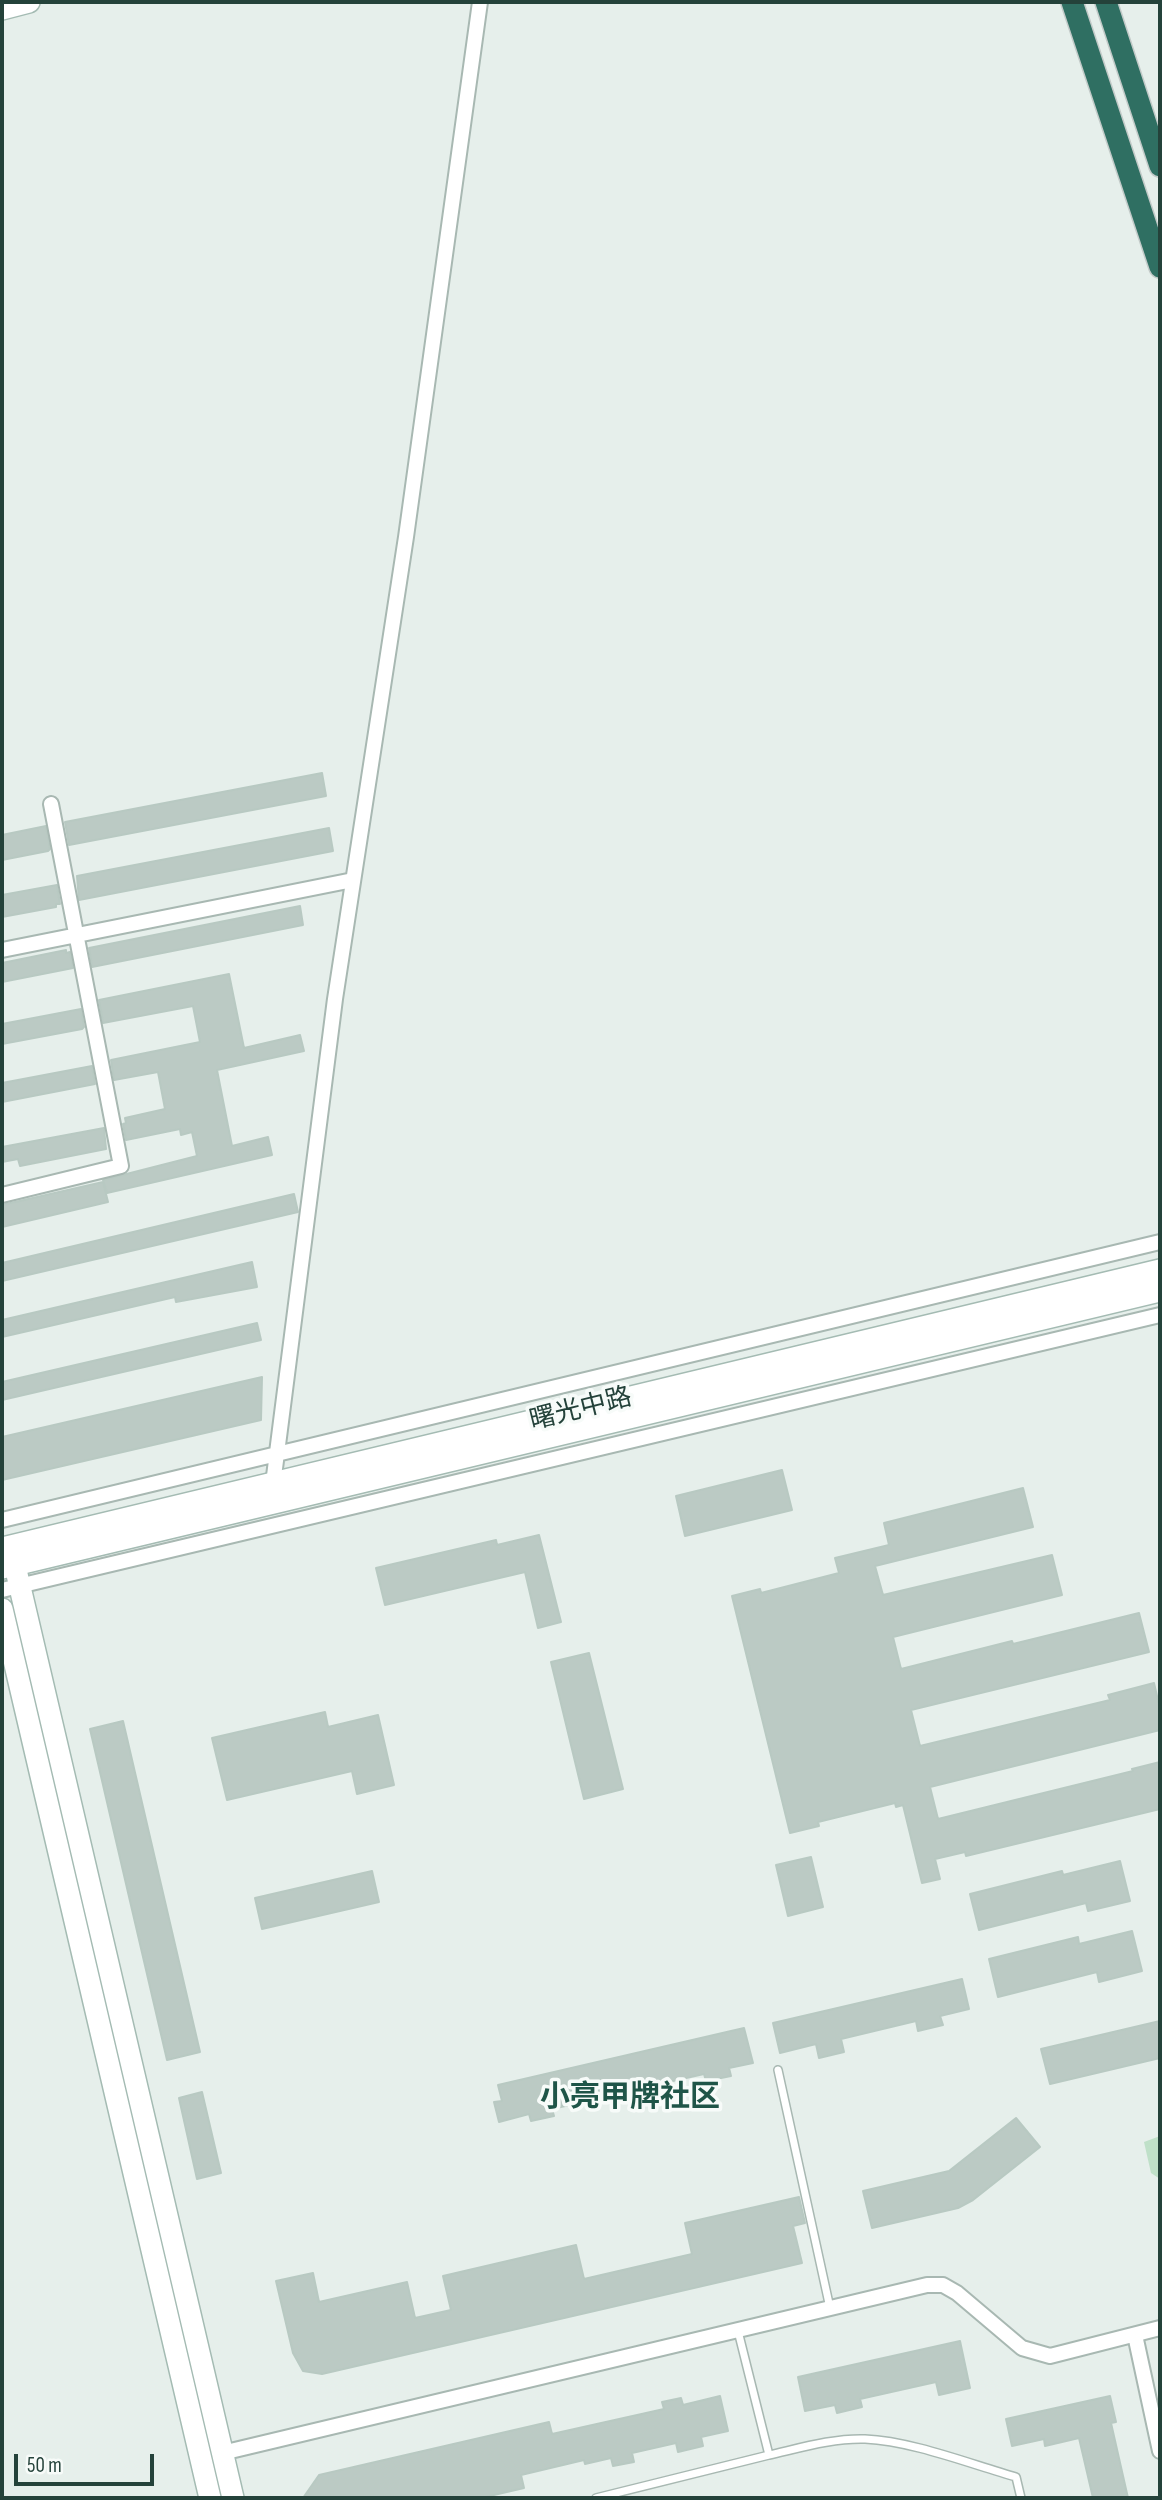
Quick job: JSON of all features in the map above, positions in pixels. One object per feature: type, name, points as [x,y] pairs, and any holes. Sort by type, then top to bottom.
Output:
[{"type":"highway","points":[[1072,2],[1160,267]]},
{"type":"highway","points":[[1106,2],[1160,166]]},
{"type":"main road","points":[[2,9],[29,2]]},
{"type":"main road","name":"曙光中路","points":[[8,1568],[273,1484],[1160,1270]]},
{"type":"main road","name":"曙光中路","points":[[8,1568],[1160,1291]]},
{"type":"main road","points":[[8,1568],[233,2498]]},
{"type":"main road","points":[[2,1609],[210,2498]]},
{"type":"street","points":[[273,1484],[335,999],[406,537],[480,2]]},
{"type":"street","points":[[2,1195],[121,1166],[51,804]]},
{"type":"street","points":[[2,950],[353,880]]},
{"type":"street","points":[[2,1520],[1160,1242]]},
{"type":"street","points":[[8,1568],[1160,1315]]},
{"type":"street","points":[[222,2453],[928,2285],[943,2285],[957,2293],[1022,2348],[1038,2354],[1051,2356],[1160,2329]]},
{"type":"street","points":[[1135,2335],[1160,2451]]},
{"type":"lane","points":[[778,2070],[830,2308]]},
{"type":"lane","points":[[738,2330],[769,2455]]},
{"type":"lane","points":[[596,2498],[827,2442],[864,2439],[898,2444],[1016,2477],[1021,2498]]},
{"type":"green space","points":[[1160,2136],[1160,2179],[1151,2173],[1144,2142]]},
{"type":"building","points":[[322,773],[326,796],[69,845],[65,822]]},
{"type":"building","points":[[46,826],[50,849],[48,851],[2,860],[2,835]]},
{"type":"building","points":[[329,828],[333,851],[79,900],[77,876]]},
{"type":"building","points":[[57,885],[60,904],[56,904],[56,907],[2,917],[2,895]]},
{"type":"building","points":[[300,906],[303,925],[92,967],[89,948]]},
{"type":"building","points":[[66,950],[66,953],[70,952],[73,968],[2,982],[2,963]]},
{"type":"building","points":[[229,974],[244,1048],[300,1035],[304,1051],[217,1070],[232,1146],[268,1137],[272,1155],[107,1193],[103,1180],[197,1156],[192,1132],[181,1135],[180,1129],[126,1140],[123,1124],[126,1123],[125,1118],[165,1109],[158,1072],[114,1080],[111,1060],[200,1042],[193,1006],[103,1023],[99,1000]]},
{"type":"building","points":[[81,1009],[82,1029],[2,1044],[2,1024]]},
{"type":"building","points":[[92,1066],[95,1084],[2,1102],[2,1083]]},
{"type":"building","points":[[104,1128],[106,1149],[20,1166],[18,1159],[2,1162],[2,1147]]},
{"type":"building","points":[[103,1182],[108,1202],[2,1227],[2,1205]]},
{"type":"building","points":[[294,1194],[298,1212],[2,1281],[2,1263]]},
{"type":"building","points":[[252,1262],[257,1287],[176,1302],[175,1297],[2,1337],[2,1320]]},
{"type":"building","points":[[257,1323],[261,1340],[2,1400],[2,1382]]},
{"type":"building","points":[[262,1377],[261,1420],[2,1480],[2,1437]]},
{"type":"building","points":[[782,1470],[792,1510],[685,1536],[676,1496]]},
{"type":"building","points":[[1023,1488],[1033,1527],[875,1566],[883,1595],[1052,1555],[1062,1595],[893,1637],[901,1669],[1139,1613],[1149,1652],[911,1710],[920,1746],[1110,1700],[1108,1695],[1154,1683],[1160,1709],[1160,1730],[930,1787],[938,1819],[1160,1762],[1160,1809],[966,1856],[965,1852],[935,1859],[940,1879],[922,1883],[903,1805],[896,1807],[895,1803],[818,1822],[819,1826],[790,1833],[732,1596],[760,1589],[761,1593],[839,1573],[835,1558],[889,1545],[884,1523]]},
{"type":"building","points":[[539,1535],[561,1622],[538,1628],[525,1572],[385,1605],[376,1568],[496,1540],[497,1545]]},
{"type":"building","points":[[589,1653],[623,1789],[584,1799],[551,1662]]},
{"type":"building","points":[[325,1712],[328,1727],[378,1715],[394,1785],[357,1794],[352,1771],[227,1800],[212,1738]]},
{"type":"building","points":[[123,1721],[200,2052],[167,2060],[90,1729]]},
{"type":"building","points":[[811,1857],[823,1907],[788,1916],[776,1865]]},
{"type":"building","points":[[1120,1861],[1130,1901],[1088,1911],[1086,1903],[979,1930],[970,1894],[1062,1871],[1063,1875]]},
{"type":"building","points":[[372,1871],[379,1902],[262,1929],[255,1898]]},
{"type":"building","points":[[1132,1931],[1142,1971],[1099,1982],[1097,1972],[998,1997],[989,1959],[1078,1937],[1079,1944]]},
{"type":"building","points":[[962,1979],[969,2009],[940,2016],[943,2025],[918,2031],[916,2021],[841,2039],[844,2052],[819,2058],[816,2044],[780,2053],[773,2023]]},
{"type":"building","points":[[1160,2021],[1160,2058],[1050,2084],[1041,2049]]},
{"type":"building","points":[[744,2028],[753,2063],[729,2068],[731,2076],[706,2081],[704,2074],[637,2089],[639,2097],[616,2103],[614,2095],[552,2109],[554,2116],[531,2121],[529,2114],[499,2122],[494,2102],[502,2101],[498,2085]]},
{"type":"building","points":[[202,2092],[221,2173],[197,2179],[179,2098]]},
{"type":"building","points":[[1016,2118],[1040,2147],[973,2200],[958,2208],[872,2228],[863,2191],[949,2171]]},
{"type":"building","points":[[799,2197],[805,2223],[793,2226],[802,2263],[322,2374],[303,2371],[293,2353],[276,2281],[313,2273],[319,2302],[407,2282],[415,2318],[451,2310],[443,2276],[576,2245],[584,2279],[692,2254],[685,2223]]},
{"type":"building","points":[[960,2341],[970,2388],[939,2395],[936,2382],[860,2399],[862,2407],[837,2413],[835,2405],[805,2411],[798,2377]]},
{"type":"building","points":[[720,2396],[728,2431],[701,2437],[703,2446],[678,2452],[676,2443],[632,2453],[634,2462],[613,2466],[611,2458],[585,2464],[584,2460],[521,2475],[524,2488],[481,2498],[303,2498],[319,2475],[549,2422],[552,2434],[664,2409],[662,2402],[681,2398],[683,2405]]},
{"type":"building","points":[[1110,2396],[1116,2422],[1111,2423],[1128,2498],[1093,2498],[1079,2438],[1045,2446],[1044,2439],[1012,2446],[1006,2419]]},
{"type":"district","name":"小亮甲牌社区","points":[[630,2098]]}]
